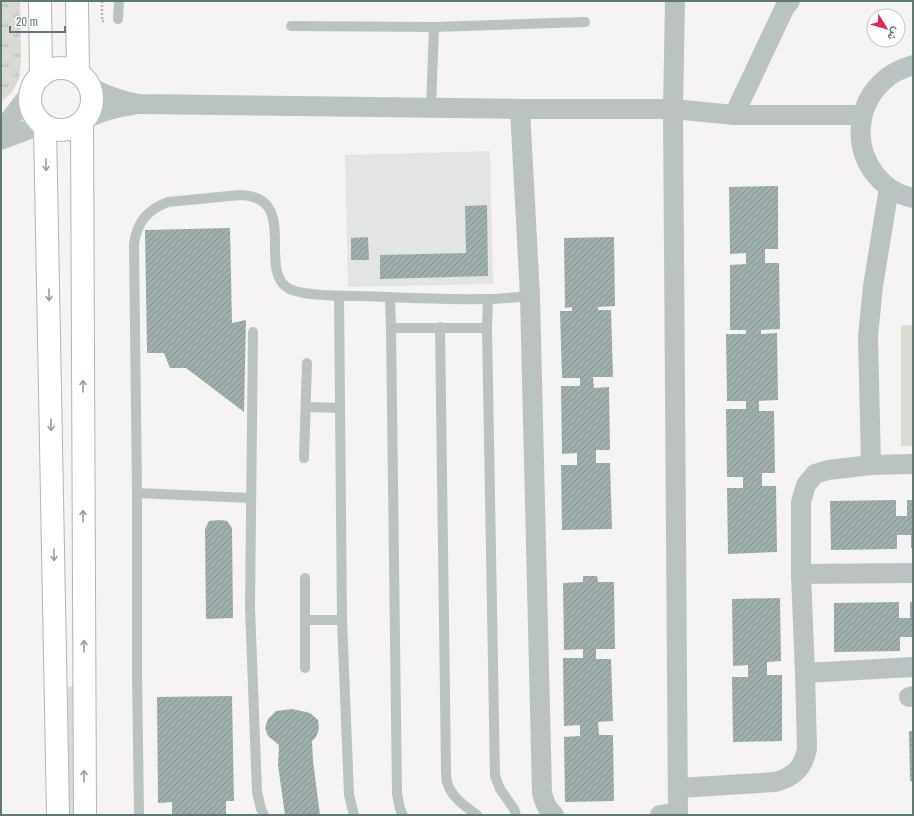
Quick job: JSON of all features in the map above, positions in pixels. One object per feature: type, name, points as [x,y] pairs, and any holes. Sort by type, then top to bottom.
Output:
[{"type":"highway","points":[[40,1],[36,84],[31,101],[32,109],[36,117],[44,125],[54,129],[64,130],[73,128],[83,121],[92,104],[92,95],[84,80],[77,1]]},
{"type":"highway","points":[[36,84],[50,70],[59,68],[69,69],[84,80]]},
{"type":"highway","points":[[83,121],[85,815]]},
{"type":"highway","points":[[44,125],[58,815]]},
{"type":"street","points":[[672,814],[679,788],[673,109],[676,1]]},
{"type":"street","points":[[734,115],[785,7],[790,1]]},
{"type":"street","points":[[913,66],[902,69],[889,76],[877,87],[868,100],[862,115],[860,128],[864,156],[870,168],[889,188],[906,197],[913,198]]},
{"type":"street","points":[[84,80],[101,94],[113,99],[139,104],[520,109],[673,109],[734,115],[862,115]]},
{"type":"street","points":[[1,130],[36,84]]},
{"type":"street","points":[[83,121],[111,109],[139,104]]},
{"type":"street","points":[[520,109],[530,296],[542,793],[545,803],[554,815]]},
{"type":"street","points":[[1,140],[44,125]]},
{"type":"street","points":[[871,465],[868,336],[873,286],[889,188]]},
{"type":"street","points":[[679,788],[776,782],[791,776],[797,771],[804,761],[807,749],[801,574],[801,502],[806,485],[815,474],[828,470],[871,465],[913,464]]},
{"type":"street","points":[[801,574],[913,573]]},
{"type":"street","points":[[805,673],[913,667]]},
{"type":"lane","points":[[118,19],[119,1]]},
{"type":"lane","points":[[291,26],[434,27],[584,22]]},
{"type":"lane","points":[[431,108],[434,27]]},
{"type":"lane","points":[[140,815],[137,673],[137,493],[134,244],[139,226],[144,218],[155,208],[168,202],[249,196],[264,202],[273,216],[276,273],[280,282],[287,288],[294,291],[339,296],[488,299],[530,296]]},
{"type":"lane","points":[[339,296],[342,620],[350,795],[354,815]]},
{"type":"lane","points":[[390,297],[397,794],[400,809],[403,815]]},
{"type":"lane","points":[[488,299],[487,328],[495,776],[500,789],[514,809],[516,815]]},
{"type":"lane","points":[[440,327],[446,769],[447,782],[454,794],[463,805],[477,815]]},
{"type":"lane","points":[[391,328],[487,328]]},
{"type":"lane","points":[[253,332],[250,607],[257,792],[264,815]]},
{"type":"lane","points":[[304,458],[307,363]]},
{"type":"lane","points":[[306,407],[340,408]]},
{"type":"lane","points":[[137,493],[251,498]]},
{"type":"lane","points":[[305,578],[305,668]]},
{"type":"lane","points":[[305,620],[342,620]]},
{"type":"path","points":[[102,1],[102,21]]},
{"type":"shaded area","points":[[490,151],[493,284],[348,287],[345,155]]},
{"type":"green space","points":[[1,1],[20,1],[21,61],[19,79],[12,92],[1,102]]},
{"type":"green space","points":[[913,325],[913,446],[901,446],[901,326]]},
{"type":"green space","points":[[80,685],[81,815],[69,815],[68,687]]},
{"type":"building","points":[[778,186],[778,249],[765,249],[765,263],[779,263],[780,329],[761,330],[761,334],[777,333],[778,400],[759,401],[759,411],[774,411],[775,473],[762,473],[762,486],[776,486],[777,552],[728,554],[727,488],[743,488],[743,477],[727,477],[726,409],[746,409],[746,401],[727,401],[726,334],[746,334],[746,330],[730,330],[730,265],[746,264],[746,253],[730,254],[729,187]]},
{"type":"building","points":[[487,205],[488,276],[380,279],[380,255],[466,253],[465,206]]},
{"type":"building","points":[[230,228],[232,323],[246,320],[244,412],[186,368],[170,368],[164,353],[147,353],[145,230]]},
{"type":"building","points":[[368,237],[369,260],[351,260],[351,238]]},
{"type":"building","points":[[614,237],[615,306],[598,307],[598,310],[611,310],[613,377],[593,377],[594,388],[609,387],[610,450],[596,450],[596,463],[610,463],[612,529],[562,530],[561,465],[577,465],[577,453],[562,454],[561,386],[580,386],[580,378],[562,378],[560,311],[572,311],[572,307],[565,308],[564,238]]},
{"type":"building","points":[[896,500],[896,516],[907,516],[907,500],[913,500],[913,548],[911,548],[911,535],[897,535],[897,549],[831,550],[830,501]]},
{"type":"building","points":[[209,521],[227,521],[232,528],[233,618],[206,619],[205,529]]},
{"type":"building","points":[[583,576],[597,576],[598,582],[614,582],[615,649],[596,649],[596,659],[611,659],[613,721],[598,722],[599,735],[613,735],[614,801],[565,802],[564,737],[580,736],[580,725],[564,726],[563,658],[583,658],[583,649],[564,650],[563,583],[583,582]]},
{"type":"building","points":[[780,598],[781,661],[767,662],[767,675],[782,675],[782,741],[733,742],[732,677],[748,677],[748,665],[733,666],[732,599]]},
{"type":"building","points":[[899,602],[899,618],[910,618],[910,602],[913,602],[913,637],[900,637],[900,651],[834,652],[834,603]]},
{"type":"building","points":[[232,696],[234,801],[226,801],[226,815],[172,815],[172,802],[158,803],[157,697]]},
{"type":"building","points":[[292,709],[310,713],[318,720],[319,729],[316,737],[312,741],[320,815],[285,815],[278,765],[279,745],[268,736],[265,728],[268,719],[276,711]]},
{"type":"building","points":[[909,731],[913,731],[913,781],[910,781]]}]
